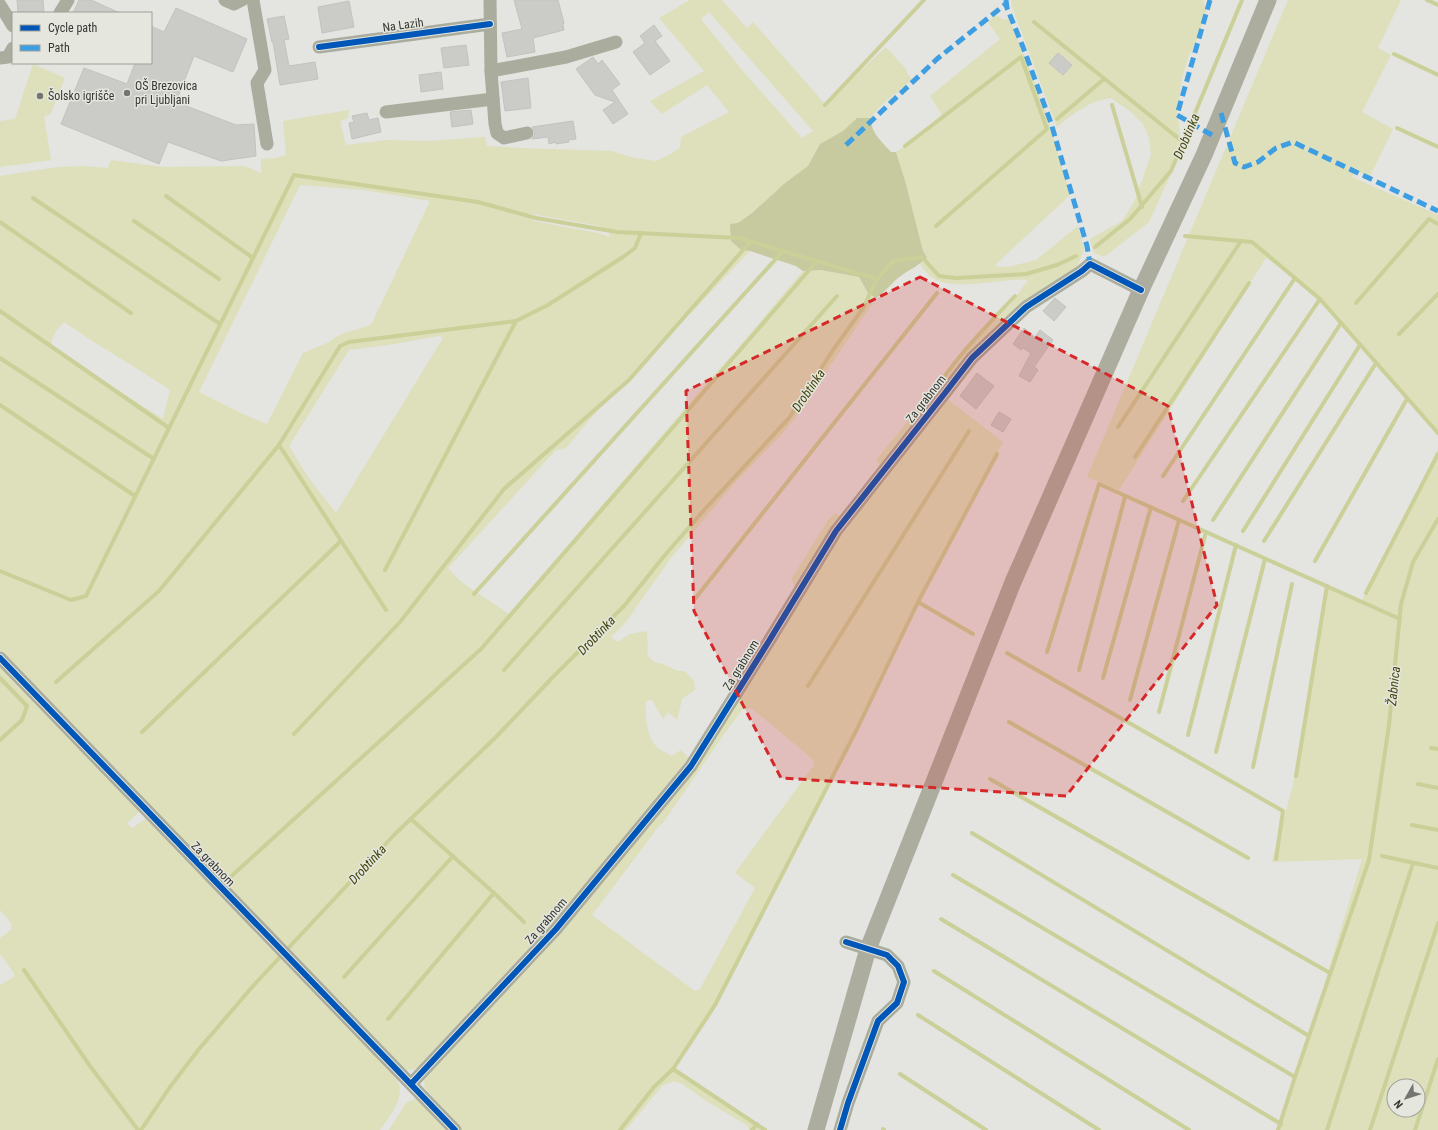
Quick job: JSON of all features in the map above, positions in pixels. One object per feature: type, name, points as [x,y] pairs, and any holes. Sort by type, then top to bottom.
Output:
[{"type":"main road","points":[[816,1130],[868,949],[1013,582],[1141,290],[1204,155],[1268,0]]},
{"type":"street","points":[[61,12],[68,0]]},
{"type":"street","points":[[226,0],[234,4],[242,0]]},
{"type":"street","points":[[253,0],[265,70],[257,83],[267,144]]},
{"type":"street","points":[[490,0],[491,71],[497,133],[504,138],[527,133]]},
{"type":"street","points":[[0,5],[12,24]]},
{"type":"street","name":"Na Lazih","points":[[319,47],[490,24]]},
{"type":"street","points":[[491,71],[566,57],[616,42]]},
{"type":"street","points":[[386,112],[493,99]]},
{"type":"street","name":"Za grabnom","points":[[411,1084],[556,929],[691,766],[836,531],[972,358],[1026,307],[1082,271],[1090,264],[1141,290]]},
{"type":"street","name":"Za grabnom","points":[[0,658],[455,1130]]},
{"type":"street","points":[[840,1130],[848,1103],[878,1021],[897,1003],[904,982],[898,966],[887,955],[846,942]]},
{"type":"highlighted area","points":[[920,277],[1168,406],[1217,605],[1066,796],[781,778],[694,611],[686,391]]},
{"type":"green space","points":[[690,0],[722,0],[747,28],[753,22],[825,104],[886,47],[906,69],[908,75],[912,79],[885,102],[871,118],[857,118],[843,131],[820,144],[809,166],[785,183],[752,213],[738,223],[740,249],[750,251],[597,411],[566,448],[556,450],[448,568],[460,581],[509,614],[803,271],[821,270],[859,277],[868,293],[876,298],[795,418],[781,435],[734,484],[671,558],[626,622],[611,637],[618,642],[630,634],[647,631],[647,655],[654,662],[663,664],[678,671],[685,671],[694,681],[695,690],[682,699],[677,720],[668,712],[663,719],[652,700],[646,701],[648,731],[656,746],[672,756],[681,750],[689,758],[575,898],[421,1066],[412,1070],[402,1069],[0,650],[0,176],[57,167],[83,166],[108,168],[111,160],[163,167],[244,166],[261,173],[261,159],[276,158],[286,155],[283,121],[349,110],[348,118],[340,121],[346,145],[387,140],[429,141],[485,137],[487,146],[612,151],[630,157],[655,161],[680,148],[681,137],[729,112],[707,85],[662,114],[650,101],[704,71],[659,18]],"holes":[[[709,12],[813,131],[802,138],[742,70],[701,19]],[[300,185],[364,190],[430,201],[371,325],[341,334],[327,343],[303,353],[267,424],[199,392]],[[526,213],[595,225],[609,230],[610,237],[598,233],[534,221]],[[64,322],[170,390],[163,419],[80,366],[51,345],[51,342],[59,327]],[[439,336],[443,338],[336,513],[308,477],[289,446],[349,350]]]},
{"type":"green space","points":[[1011,0],[1203,0],[1206,11],[1202,26],[1189,55],[1182,78],[1177,111],[1180,134],[1177,161],[1149,222],[1104,257],[1094,253],[1090,239],[1122,221],[1135,200],[1151,155],[1149,138],[1143,124],[1131,112],[1111,98],[1089,105],[1076,112],[1057,127],[1012,7]],"holes":[[[1058,53],[1072,64],[1062,75],[1049,63]]]},
{"type":"green space","points":[[1288,0],[1401,0],[1378,48],[1391,55],[1362,112],[1393,129],[1370,176],[1356,171],[1352,177],[1438,215],[1438,436],[1352,336],[1322,304],[1301,284],[1266,258],[1119,490],[1087,477]]},
{"type":"green space","points":[[996,15],[1002,19],[1009,19],[1027,62],[1048,118],[1070,195],[994,266],[1008,267],[1036,260],[1078,226],[1084,249],[1078,265],[1070,273],[1022,306],[881,469],[876,460],[960,357],[1010,305],[1028,280],[977,284],[951,284],[930,276],[920,264],[927,257],[923,251],[906,184],[896,152],[942,115],[930,96],[1000,39],[988,22]]},
{"type":"green space","points":[[33,64],[65,78],[50,115],[44,116],[51,160],[0,167],[0,121],[15,119]]},
{"type":"green space","points":[[857,118],[871,118],[872,128],[877,136],[891,152],[896,152],[906,184],[923,251],[927,257],[898,278],[876,298],[868,293],[859,277],[821,270],[803,271],[796,266],[740,249],[731,241],[730,224],[738,223],[752,213],[785,183],[808,166],[820,144],[843,131]]},
{"type":"green space","points":[[946,398],[1003,442],[909,619],[731,973],[705,1021],[675,1068],[768,1130],[749,1130],[748,1126],[708,1102],[682,1084],[674,1081],[662,1086],[626,1130],[462,1130],[425,1088],[424,1080],[720,728],[755,676],[840,535]],"holes":[[[751,708],[813,760],[814,765],[735,873],[755,888],[700,989],[695,991],[592,915],[659,826],[663,823],[742,710]]]},
{"type":"green space","points":[[1438,449],[1438,1130],[1278,1130],[1294,1086],[1362,859],[1272,862],[1293,785],[1326,586],[1362,600]]},
{"type":"green space","points":[[835,513],[843,518],[796,587],[792,578],[828,520]]},
{"type":"green space","points":[[0,663],[140,811],[127,823],[132,828],[147,818],[396,1075],[400,1089],[398,1102],[393,1112],[380,1130],[0,1130],[0,985],[14,977],[14,973],[0,954],[0,938],[11,930],[12,924],[0,910]]},
{"type":"green space","points":[[417,1098],[450,1130],[389,1130],[406,1103]]},
{"type":"building","points":[[17,0],[43,0],[44,12],[18,12]]},
{"type":"building","points":[[79,0],[91,0],[118,12],[73,12]]},
{"type":"building","points":[[514,0],[558,0],[564,23],[564,30],[533,38],[535,52],[507,57],[502,33],[522,29]]},
{"type":"building","points":[[349,1],[354,27],[322,33],[318,7]]},
{"type":"building","name":"OŠ Brezovica pri Ljubljani","points":[[176,8],[247,39],[233,72],[194,56],[176,102],[236,125],[254,124],[256,156],[221,161],[168,142],[159,164],[61,124],[84,68],[127,84],[135,64],[152,64],[152,26],[164,32]]},
{"type":"building","points":[[284,16],[289,39],[284,40],[289,66],[315,62],[318,79],[280,85],[273,42],[267,19]]},
{"type":"building","points":[[654,25],[662,36],[655,41],[670,61],[650,75],[633,52],[645,43],[640,36]]},
{"type":"building","points":[[466,45],[469,65],[444,68],[441,48]]},
{"type":"building","points":[[1058,53],[1072,65],[1063,75],[1049,63]]},
{"type":"building","points":[[593,57],[598,64],[602,60],[620,84],[612,90],[628,114],[613,124],[603,110],[615,102],[595,95],[576,69]]},
{"type":"building","points":[[441,72],[443,89],[421,92],[419,75]]},
{"type":"building","points":[[528,78],[531,108],[505,111],[501,82]]},
{"type":"building","points":[[471,110],[473,124],[452,127],[450,112]]},
{"type":"building","points":[[367,113],[369,120],[378,118],[381,132],[352,139],[349,123],[354,122],[352,116]]},
{"type":"building","points":[[573,121],[576,139],[568,140],[569,142],[556,144],[556,142],[549,144],[548,137],[532,139],[535,132],[532,127]]},
{"type":"building","points":[[1055,298],[1066,307],[1054,321],[1043,311]]},
{"type":"building","points":[[1024,328],[1035,337],[1040,330],[1053,340],[1034,367],[1038,370],[1030,382],[1019,376],[1031,353],[1023,348],[1021,350],[1013,344]]},
{"type":"building","points":[[977,373],[994,386],[976,409],[960,396]]},
{"type":"building","points":[[999,412],[1011,419],[1003,432],[991,425]]},
{"type":"waterway","points":[[825,105],[924,0]]},
{"type":"waterway","name":"Drobtinka","points":[[1095,247],[1130,219],[1171,171],[1242,0]]},
{"type":"waterway","points":[[1427,0],[1438,5]]},
{"type":"waterway","points":[[1034,22],[1183,142]]},
{"type":"waterway","points":[[1394,54],[1438,75]]},
{"type":"waterway","points":[[905,146],[1021,57],[1047,129],[936,226]]},
{"type":"waterway","points":[[1057,119],[1104,79]]},
{"type":"waterway","points":[[1112,105],[1142,207]]},
{"type":"waterway","points":[[1397,128],[1438,147]]},
{"type":"waterway","points":[[0,571],[71,600],[86,596],[294,175],[478,202],[536,218],[617,232],[739,238],[877,279]]},
{"type":"waterway","points":[[166,196],[253,258]]},
{"type":"waterway","points":[[33,198],[220,324]]},
{"type":"waterway","points":[[1356,303],[1429,219],[1438,224]]},
{"type":"waterway","points":[[134,221],[219,279]]},
{"type":"waterway","points":[[0,222],[131,313]]},
{"type":"waterway","points":[[56,682],[159,591],[279,445],[340,346],[349,342],[516,321],[548,305],[623,257],[635,248],[641,233]]},
{"type":"waterway","points":[[1185,236],[1252,242],[1320,299],[1438,433]]},
{"type":"waterway","points":[[1118,427],[1241,241]]},
{"type":"waterway","points":[[294,734],[400,622],[504,489],[629,380],[750,242]]},
{"type":"waterway","points":[[474,594],[783,251]]},
{"type":"waterway","name":"Drobtinka","points":[[141,1130],[170,1087],[199,1049],[253,986],[394,835],[496,737],[624,606],[665,555],[705,509],[789,418],[833,350],[863,308],[877,279],[893,261],[922,257],[939,276],[956,278],[1026,274],[1057,265],[1076,256]]},
{"type":"waterway","points":[[226,881],[481,649],[817,261]]},
{"type":"waterway","points":[[1163,476],[1295,278]]},
{"type":"waterway","points":[[1135,457],[1249,283]]},
{"type":"waterway","points":[[694,600],[937,293]]},
{"type":"waterway","points":[[1399,334],[1438,294]]},
{"type":"waterway","points":[[504,670],[837,296]]},
{"type":"waterway","points":[[931,396],[960,356],[1015,296]]},
{"type":"waterway","points":[[1183,501],[1320,299]]},
{"type":"waterway","points":[[0,311],[169,428]]},
{"type":"waterway","points":[[385,570],[516,321]]},
{"type":"waterway","points":[[1213,520],[1341,323]]},
{"type":"waterway","points":[[1243,531],[1360,345]]},
{"type":"waterway","points":[[0,358],[154,459]]},
{"type":"waterway","points":[[1264,541],[1376,363]]},
{"type":"waterway","points":[[1315,561],[1407,399]]},
{"type":"waterway","points":[[0,405],[135,496]]},
{"type":"waterway","points":[[808,686],[969,431]]},
{"type":"waterway","points":[[279,445],[386,610]]},
{"type":"waterway","points":[[620,1130],[654,1087],[673,1069],[715,1005],[857,729],[918,602],[997,454]]},
{"type":"waterway","points":[[1366,593],[1438,454]]},
{"type":"waterway","points":[[1047,652],[1099,484],[1400,619]]},
{"type":"waterway","points":[[1079,670],[1125,497]]},
{"type":"waterway","points":[[1103,678],[1151,507]]},
{"type":"waterway","name":"Žabnica","points":[[1278,1130],[1369,860],[1389,725],[1401,604],[1413,562],[1438,519]]},
{"type":"waterway","points":[[1130,700],[1179,520]]},
{"type":"waterway","points":[[1159,712],[1206,532]]},
{"type":"waterway","points":[[142,732],[341,541]]},
{"type":"waterway","points":[[1188,735],[1236,545]]},
{"type":"waterway","points":[[1216,752],[1265,559]]},
{"type":"waterway","points":[[1253,767],[1292,584]]},
{"type":"waterway","points":[[1296,776],[1327,586]]},
{"type":"waterway","points":[[918,602],[973,634]]},
{"type":"waterway","points":[[1007,653],[1283,811],[1276,859]]},
{"type":"waterway","points":[[0,678],[27,706],[22,720],[0,740]]},
{"type":"waterway","points":[[1009,722],[1248,858]]},
{"type":"waterway","points":[[1431,748],[1438,749]]},
{"type":"waterway","points":[[990,779],[1330,973]]},
{"type":"waterway","points":[[1418,784],[1438,788]]},
{"type":"waterway","points":[[411,819],[494,893],[524,922]]},
{"type":"waterway","points":[[1412,825],[1438,830]]},
{"type":"waterway","points":[[972,833],[1309,1036]]},
{"type":"waterway","points":[[344,977],[453,856]]},
{"type":"waterway","points":[[1382,856],[1438,868]]},
{"type":"waterway","points":[[1327,1130],[1413,863]]},
{"type":"waterway","points":[[953,875],[1295,1077]]},
{"type":"waterway","points":[[388,1019],[494,893]]},
{"type":"waterway","points":[[941,919],[1281,1124]]},
{"type":"waterway","points":[[1370,1130],[1438,923]]},
{"type":"waterway","points":[[24,970],[90,1066],[138,1130]]},
{"type":"waterway","points":[[934,971],[1189,1130]]},
{"type":"waterway","points":[[918,1015],[1099,1130]]},
{"type":"waterway","points":[[1415,1130],[1438,1059]]},
{"type":"waterway","points":[[673,1069],[765,1130]]},
{"type":"waterway","points":[[900,1074],[986,1130]]},
{"type":"waterway","points":[[752,1130],[757,1124]]},
{"type":"marked path","points":[[1006,0],[1007,8],[1051,123],[1087,246],[1090,264]]},
{"type":"marked path","points":[[1210,0],[1177,115],[1212,135]]},
{"type":"marked path","points":[[846,145],[937,59],[1007,3]]},
{"type":"marked path","points":[[1221,113],[1235,163],[1244,167],[1258,162],[1276,148],[1293,142],[1438,211]]},
{"type":"cycle path","points":[[319,47],[490,24]]},
{"type":"cycle path","points":[[411,1084],[556,929],[691,766],[836,531],[972,358],[1026,307],[1082,271],[1090,264],[1141,290]]},
{"type":"cycle path","points":[[0,658],[455,1130]]},
{"type":"cycle path","points":[[840,1130],[848,1103],[878,1021],[897,1003],[904,982],[898,966],[887,955],[846,942]]},
{"type":"place","name":"OŠ Brezovica pri Ljubljani","points":[[127,93]]},
{"type":"place","name":"Šolsko igrišče","points":[[40,96]]}]
